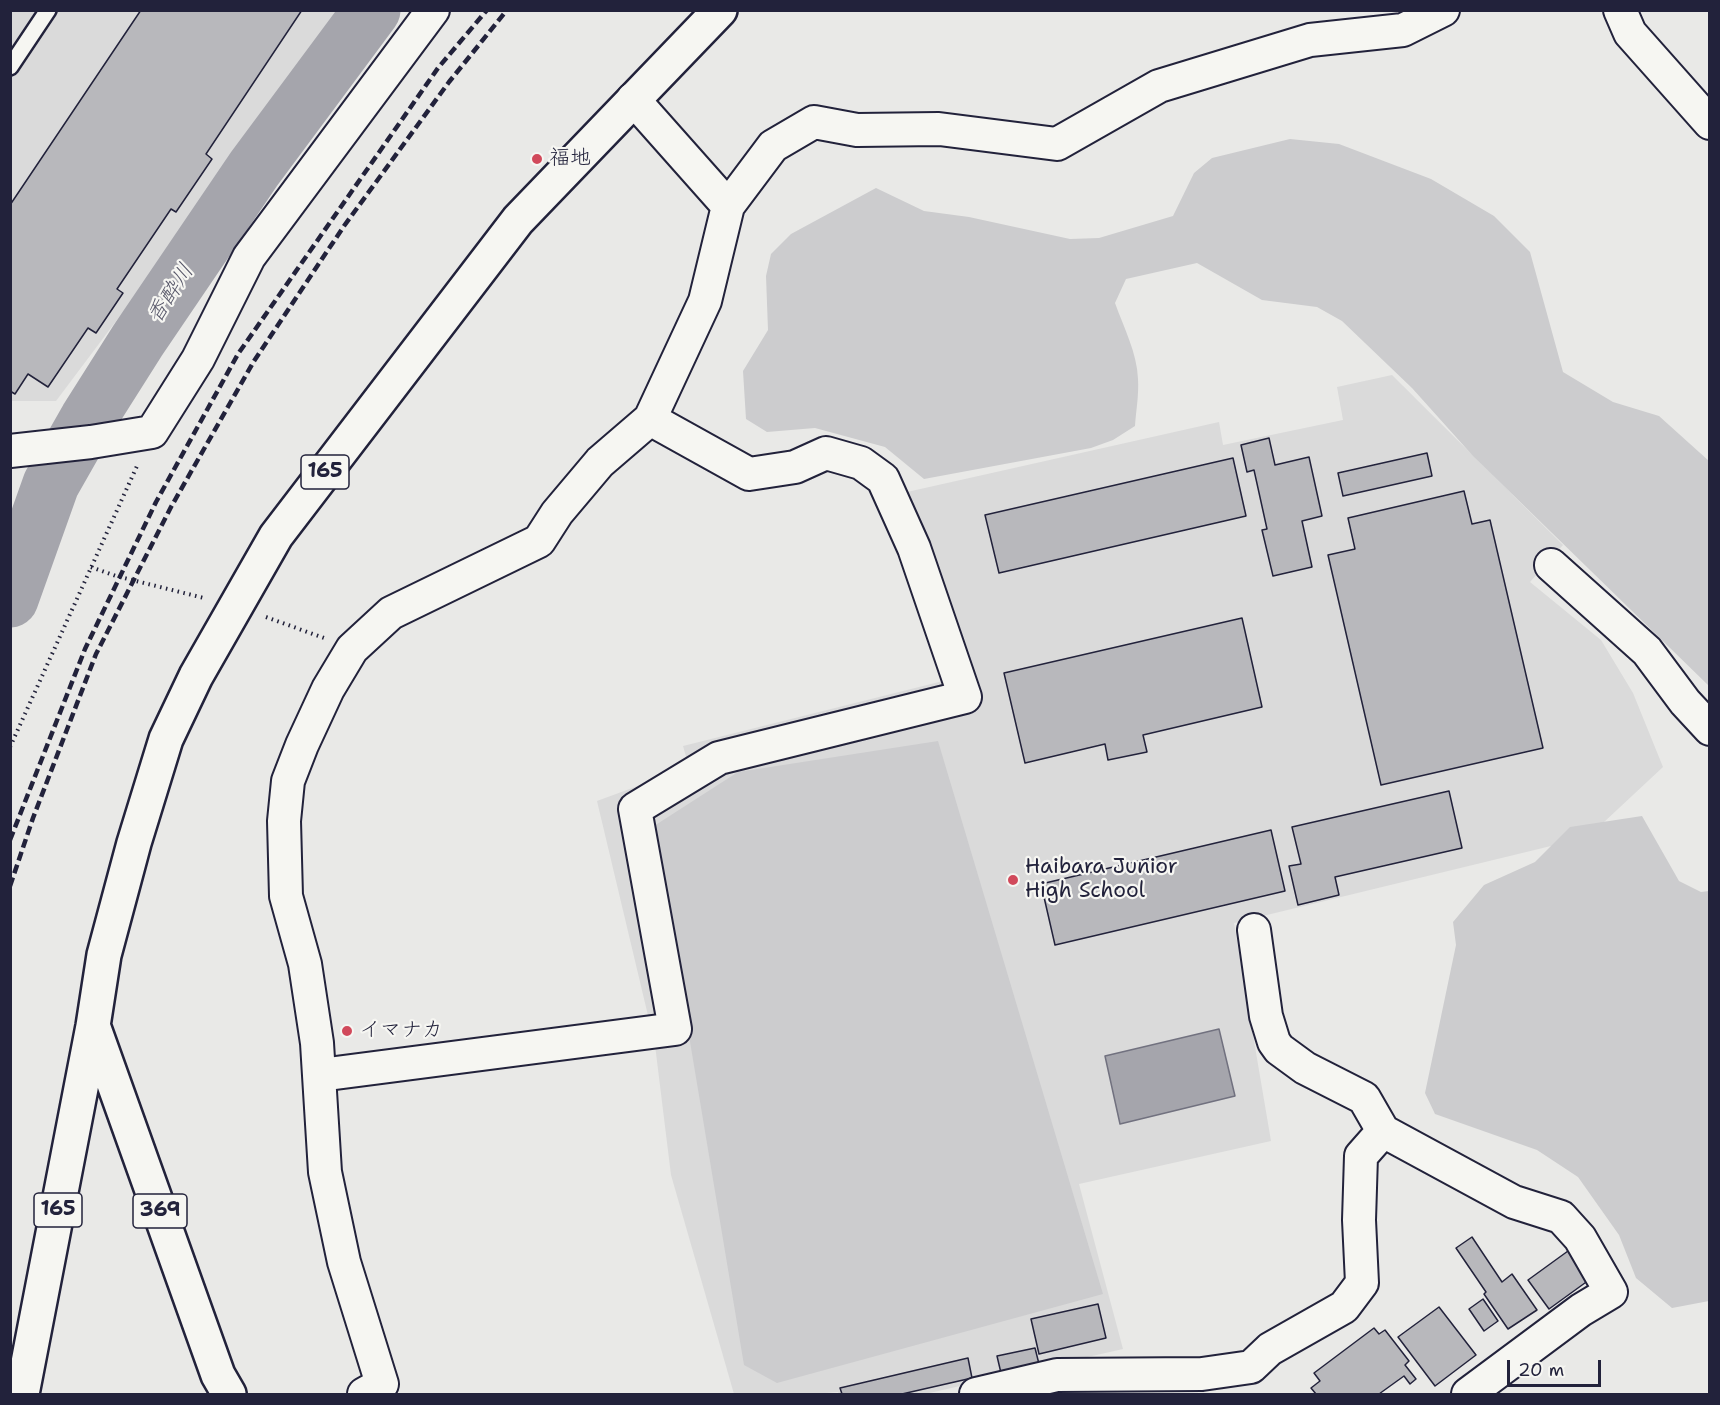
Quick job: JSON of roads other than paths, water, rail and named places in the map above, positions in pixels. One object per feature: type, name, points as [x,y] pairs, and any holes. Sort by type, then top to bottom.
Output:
[{"type":"highway","name":"165","points":[[22,1395],[93,1026],[104,956],[134,843],[166,739],[196,676],[276,536],[518,220],[720,10]]},
{"type":"highway","name":"369","points":[[93,1026],[218,1375],[229,1395]]},
{"type":"street","points":[[10,450],[91,442],[152,432],[198,359],[249,257],[433,10]]},
{"type":"street","points":[[378,1391],[344,1262],[325,1172],[320,1076],[305,964],[286,896],[284,821],[288,781],[328,689],[352,649],[391,613],[539,541],[557,513],[600,462],[650,419],[705,301],[728,206],[773,146],[814,122],[857,130],[939,129],[1057,144],[1159,86],[1310,40],[1403,30],[1443,10]]},
{"type":"street","points":[[1620,10],[1630,33],[1710,123]]},
{"type":"street","points":[[633,99],[728,206]]},
{"type":"street","points":[[320,1076],[675,1029],[635,809],[719,758],[965,697],[914,548],[884,479],[861,463],[826,453],[795,467],[749,474],[650,419]]},
{"type":"street","points":[[1551,565],[1647,651],[1685,702],[1710,729]]},
{"type":"street","points":[[1254,930],[1266,1016],[1274,1042],[1279,1049],[1305,1068],[1364,1098],[1383,1131],[1514,1202],[1561,1216],[1580,1238],[1611,1292],[1581,1310],[1468,1395]]},
{"type":"street","points":[[975,1395],[1057,1375],[1202,1374],[1251,1367],[1270,1349],[1344,1307],[1362,1283],[1359,1221],[1361,1155],[1383,1131]]},
{"type":"lane","points":[[10,67],[48,10]]},
{"type":"waterway","name":"香酔川","points":[[10,599],[51,484],[88,419],[138,340],[254,169],[372,10]]},
{"type":"railway","points":[[10,840],[85,649],[156,502],[238,354],[438,68],[487,10]]},
{"type":"railway","points":[[10,886],[33,818],[96,654],[171,507],[254,361],[344,226],[449,82],[507,10]]},
{"type":"place","name":"福地","points":[[537,159]]},
{"type":"place","name":"Haibara Junior High School","points":[[1013,880]]},
{"type":"place","name":"イマナカ","points":[[347,1031]]}]
